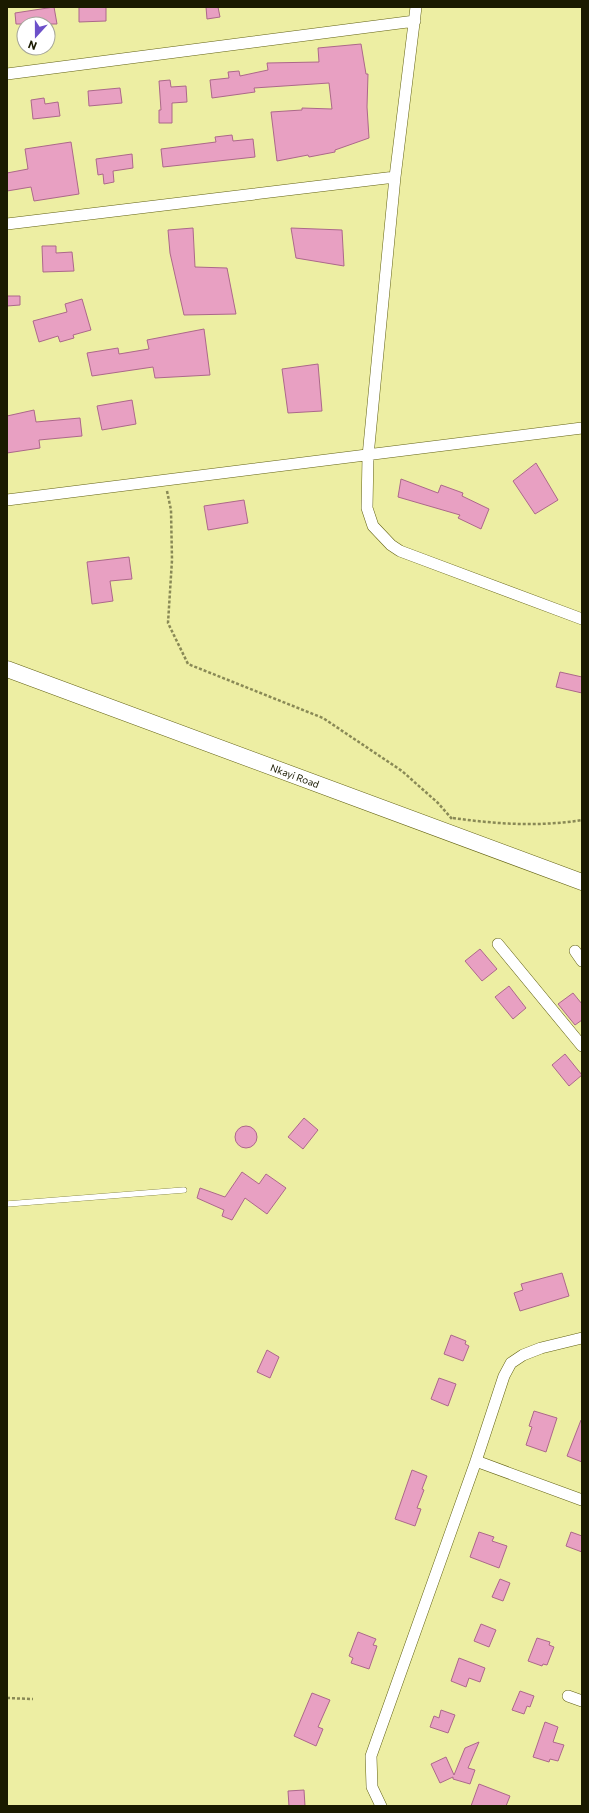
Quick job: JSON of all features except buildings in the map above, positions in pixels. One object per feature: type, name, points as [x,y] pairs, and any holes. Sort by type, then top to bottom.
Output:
[{"type":"main road","name":"Nkayi Road","points":[[7,669],[453,826],[582,882]]},
{"type":"street","points":[[416,7],[395,177],[368,456],[367,508],[373,526],[391,546],[400,551],[582,619]]},
{"type":"street","points":[[7,74],[414,21]]},
{"type":"street","points":[[7,224],[395,177]]},
{"type":"street","points":[[7,500],[582,428]]},
{"type":"street","points":[[498,944],[582,1046]]},
{"type":"street","points":[[575,952],[582,961]]},
{"type":"street","points":[[381,1806],[372,1786],[371,1756],[476,1461],[504,1376],[511,1363],[522,1355],[541,1348],[582,1338]]},
{"type":"street","points":[[476,1461],[582,1500]]},
{"type":"street","points":[[568,1696],[582,1700]]},
{"type":"lane","points":[[7,1204],[184,1190]]},
{"type":"path","points":[[166,481],[171,510],[172,560],[168,623],[188,664],[323,718],[402,771],[438,803],[453,826],[483,822],[556,824],[582,820]]},
{"type":"path","points":[[7,1698],[33,1699]]}]
